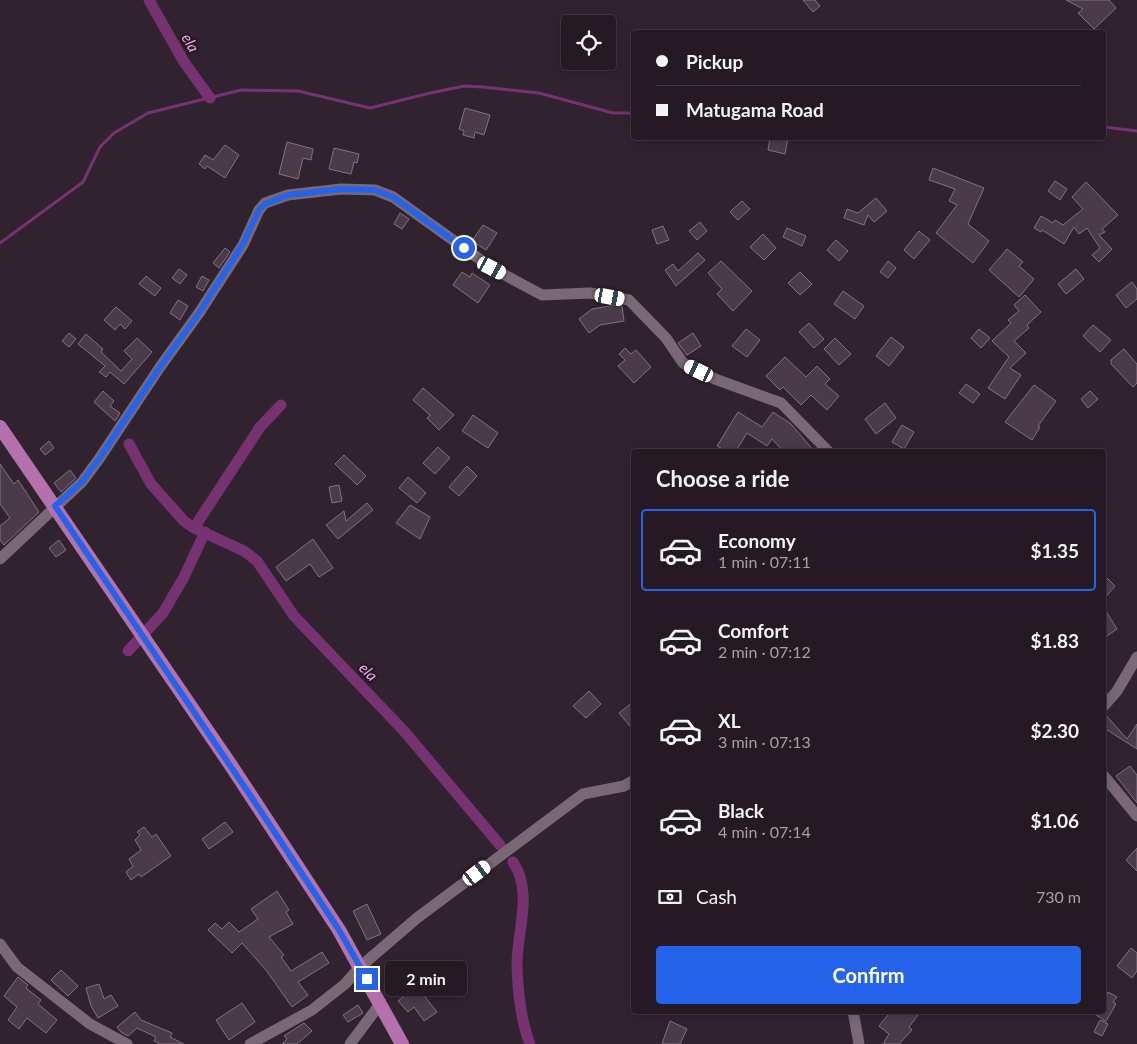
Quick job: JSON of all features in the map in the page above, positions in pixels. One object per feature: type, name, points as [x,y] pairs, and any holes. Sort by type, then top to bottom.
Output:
[{"type":"main road","points":[[0,427],[252,798],[339,930],[402,1044]]},
{"type":"street","points":[[0,558],[82,482],[199,313],[243,244],[259,210],[265,204],[288,195],[341,189],[375,190],[393,197],[492,268],[542,295],[590,294],[629,300],[666,338],[683,363],[715,379],[781,403],[826,449]]},
{"type":"street","points":[[1106,704],[1117,691],[1137,657]]},
{"type":"street","points":[[1106,778],[1137,816]]},
{"type":"street","points":[[250,1044],[312,1010],[345,984],[360,967],[417,918],[583,794],[624,786],[631,782]]},
{"type":"street","points":[[0,944],[17,967],[90,1024],[127,1044]]},
{"type":"street","points":[[350,1044],[380,1004]]},
{"type":"street","points":[[854,1014],[859,1044]]},
{"type":"building","points":[[803,0],[815,0],[820,6],[813,12]]},
{"type":"building","points":[[1066,0],[1109,0],[1116,8],[1094,29],[1078,13],[1083,9]]},
{"type":"building","points":[[465,108],[490,115],[484,135],[475,132],[474,138],[463,135],[464,131],[459,129]]},
{"type":"building","points":[[770,140],[788,140],[785,154],[768,150]]},
{"type":"building","points":[[287,142],[313,149],[311,160],[303,158],[298,179],[279,174]]},
{"type":"building","points":[[225,145],[239,155],[225,178],[207,166],[205,169],[199,164],[205,155],[213,160]]},
{"type":"building","points":[[334,148],[359,154],[357,163],[354,162],[351,174],[329,169]]},
{"type":"building","points":[[933,168],[984,188],[968,224],[989,241],[973,263],[936,233],[957,205],[949,201],[955,189],[929,180]]},
{"type":"building","points":[[1055,181],[1067,189],[1060,200],[1048,191]]},
{"type":"building","points":[[1086,182],[1118,215],[1102,229],[1105,232],[1099,235],[1112,249],[1099,262],[1092,255],[1100,248],[1087,228],[1079,234],[1074,227],[1064,244],[1042,230],[1041,232],[1034,228],[1041,216],[1053,223],[1055,220],[1063,225],[1083,209],[1072,197]]},
{"type":"building","points":[[876,198],[887,211],[874,222],[868,215],[864,225],[844,218],[847,209],[858,213]]},
{"type":"building","points":[[742,201],[750,209],[738,220],[730,212]]},
{"type":"building","points":[[400,213],[409,219],[402,229],[394,224]]},
{"type":"building","points":[[700,222],[707,231],[697,240],[689,231]]},
{"type":"building","points":[[483,225],[497,233],[486,250],[472,241]]},
{"type":"building","points":[[663,226],[669,240],[657,244],[652,230]]},
{"type":"building","points":[[787,228],[806,236],[802,246],[783,237]]},
{"type":"building","points":[[919,231],[930,240],[914,259],[904,250]]},
{"type":"building","points":[[763,234],[776,248],[764,260],[750,247]]},
{"type":"building","points":[[836,240],[848,251],[839,261],[827,250]]},
{"type":"building","points":[[225,248],[230,252],[219,268],[213,263]]},
{"type":"building","points":[[1007,249],[1023,262],[1019,266],[1034,279],[1019,297],[989,270]]},
{"type":"building","points":[[698,253],[705,260],[676,286],[665,270],[673,264],[678,271]]},
{"type":"building","points":[[721,261],[752,291],[733,311],[717,294],[722,289],[708,273]]},
{"type":"building","points":[[888,261],[896,268],[888,278],[880,272]]},
{"type":"building","points":[[179,269],[187,275],[180,284],[172,278]]},
{"type":"building","points":[[1076,269],[1084,279],[1066,294],[1058,284]]},
{"type":"building","points":[[462,272],[470,277],[472,273],[490,285],[478,303],[453,285]]},
{"type":"building","points":[[800,272],[812,284],[800,295],[788,283]]},
{"type":"building","points":[[146,276],[161,288],[155,296],[139,284]]},
{"type":"building","points":[[202,276],[209,280],[203,291],[196,287]]},
{"type":"building","points":[[1132,282],[1137,289],[1137,299],[1126,308],[1116,295]]},
{"type":"building","points":[[843,291],[864,306],[855,319],[834,304]]},
{"type":"building","points":[[1025,295],[1041,312],[1027,325],[1029,328],[1014,341],[1026,353],[1010,368],[1021,375],[1005,399],[988,388],[1009,357],[992,341],[1011,323],[1008,320],[1019,311],[1014,305]]},
{"type":"building","points":[[178,300],[188,306],[180,320],[170,313]]},
{"type":"building","points":[[616,305],[622,306],[624,321],[600,325],[589,333],[579,319],[592,309]]},
{"type":"building","points":[[116,307],[132,321],[125,329],[120,324],[115,330],[104,320]]},
{"type":"building","points":[[809,323],[824,339],[814,348],[799,332]]},
{"type":"building","points":[[1093,325],[1111,340],[1100,352],[1083,336]]},
{"type":"building","points":[[746,329],[760,340],[747,357],[732,346]]},
{"type":"building","points":[[979,329],[990,338],[981,348],[971,338]]},
{"type":"building","points":[[69,333],[76,339],[69,347],[62,341]]},
{"type":"building","points":[[693,333],[701,346],[687,355],[678,343]]},
{"type":"building","points":[[86,334],[103,349],[101,352],[121,371],[132,359],[124,351],[137,338],[152,352],[124,384],[110,372],[106,377],[99,372],[105,366],[78,344]]},
{"type":"building","points":[[891,337],[904,347],[889,366],[876,356]]},
{"type":"building","points":[[835,338],[851,354],[839,365],[824,349]]},
{"type":"building","points":[[625,348],[631,354],[636,350],[651,367],[634,383],[618,366],[625,360],[619,354]]},
{"type":"building","points":[[1124,349],[1137,364],[1137,383],[1133,387],[1111,364],[1111,360]]},
{"type":"building","points":[[785,357],[806,377],[817,366],[830,379],[825,384],[839,396],[827,410],[811,395],[801,405],[783,387],[780,390],[766,376]]},
{"type":"building","points":[[966,384],[980,394],[973,403],[959,393]]},
{"type":"building","points":[[1034,385],[1056,401],[1038,426],[1040,427],[1032,440],[1005,422]]},
{"type":"building","points":[[423,388],[454,415],[439,430],[427,418],[430,415],[413,400]]},
{"type":"building","points":[[103,391],[114,401],[110,406],[120,413],[115,421],[94,402]]},
{"type":"building","points":[[1090,391],[1098,399],[1088,408],[1081,399]]},
{"type":"building","points":[[885,403],[896,418],[876,434],[865,419]]},
{"type":"building","points":[[738,412],[762,427],[773,412],[791,424],[812,449],[781,449],[772,439],[767,446],[747,433],[737,449],[722,449],[717,446]]},
{"type":"building","points":[[473,415],[498,433],[488,448],[462,431]]},
{"type":"building","points":[[902,425],[914,432],[904,449],[892,442]]},
{"type":"building","points":[[49,441],[54,448],[45,455],[40,449]]},
{"type":"building","points":[[438,447],[450,458],[435,474],[423,463]]},
{"type":"building","points":[[344,455],[366,476],[357,485],[335,464]]},
{"type":"building","points":[[0,464],[14,484],[18,480],[39,512],[4,545],[0,540],[0,526],[10,518],[0,504]]},
{"type":"building","points":[[467,466],[477,476],[459,496],[449,487]]},
{"type":"building","points":[[70,470],[76,478],[61,492],[54,483]]},
{"type":"building","points":[[408,477],[426,493],[417,503],[399,488]]},
{"type":"building","points":[[339,485],[342,501],[332,503],[329,487]]},
{"type":"building","points":[[367,503],[373,510],[338,539],[326,525],[344,511],[346,521]]},
{"type":"building","points":[[410,505],[430,517],[420,539],[396,523]]},
{"type":"building","points":[[313,539],[333,568],[319,577],[310,564],[286,581],[276,567]]},
{"type":"building","points":[[59,540],[66,550],[56,557],[49,548]]},
{"type":"building","points":[[1106,577],[1115,586],[1106,597]]},
{"type":"building","points":[[1106,611],[1117,629],[1106,637]]},
{"type":"building","points":[[589,691],[601,704],[586,718],[573,706]]},
{"type":"building","points":[[631,703],[631,727],[619,713]]},
{"type":"building","points":[[1106,715],[1127,739],[1137,724],[1137,749],[1106,729]]},
{"type":"building","points":[[1130,766],[1137,775],[1137,803],[1116,776]]},
{"type":"building","points":[[225,822],[233,832],[209,849],[202,839]]},
{"type":"building","points":[[144,827],[152,837],[156,834],[171,856],[141,877],[139,874],[131,880],[126,872],[133,866],[129,859],[141,850],[135,840],[140,835],[137,832]]},
{"type":"building","points":[[1137,848],[1137,871],[1126,860]]},
{"type":"building","points":[[277,891],[289,910],[286,912],[293,924],[269,937],[284,955],[281,957],[291,971],[322,952],[329,963],[298,982],[308,995],[292,1007],[266,970],[242,943],[232,953],[208,930],[215,923],[222,929],[229,922],[239,932],[258,919],[251,909]]},
{"type":"building","points":[[367,904],[381,934],[367,940],[353,911]]},
{"type":"building","points":[[1131,948],[1137,953],[1137,971],[1132,978],[1117,966]]},
{"type":"building","points":[[61,970],[78,986],[68,996],[51,980]]},
{"type":"building","points":[[430,976],[436,984],[428,990],[431,993],[425,997],[437,1012],[424,1021],[414,1007],[408,1012],[398,1001]]},
{"type":"building","points":[[18,977],[28,985],[26,988],[41,1000],[38,1004],[57,1020],[46,1033],[27,1018],[19,1029],[8,1020],[17,1007],[4,996]]},
{"type":"building","points":[[99,984],[104,999],[111,995],[118,1006],[98,1018],[91,1006],[86,988]]},
{"type":"building","points":[[1108,992],[1117,997],[1113,1002],[1116,1004],[1105,1023],[1108,1024],[1102,1036],[1094,1032],[1100,1020],[1104,1022],[1104,1020],[1095,1014],[1106,1014],[1106,996]]},
{"type":"building","points":[[242,1003],[255,1022],[229,1040],[216,1020]]},
{"type":"building","points":[[358,1005],[363,1013],[348,1022],[343,1015]]},
{"type":"building","points":[[135,1012],[141,1020],[172,1033],[170,1037],[184,1044],[160,1044],[154,1041],[156,1037],[137,1028],[128,1036],[121,1032],[117,1027]]},
{"type":"building","points":[[889,1014],[919,1014],[909,1027],[912,1030],[899,1044],[883,1044],[889,1034],[879,1026]]},
{"type":"building","points":[[670,1021],[687,1029],[680,1044],[662,1044]]},
{"type":"building","points":[[304,1023],[312,1031],[297,1044],[282,1044],[287,1039],[284,1036]]},
{"type":"waterway","name":"ela","points":[[149,0],[184,62],[210,98]]},
{"type":"waterway","points":[[0,243],[83,182],[100,147],[114,133],[148,113],[241,90],[298,91],[370,108],[464,86],[483,87],[539,93],[613,113],[631,113]]},
{"type":"waterway","points":[[1106,127],[1137,131]]},
{"type":"waterway","name":"ela","points":[[194,528],[260,427],[281,405]]},
{"type":"waterway","name":"ela","points":[[129,444],[151,484],[184,521],[194,528],[244,551],[257,561],[294,616],[404,731],[500,845]]},
{"type":"waterway","name":"ela","points":[[128,651],[163,613],[184,577],[205,532]]},
{"type":"waterway","name":"ela","points":[[513,862],[519,874],[523,900],[517,955],[518,987],[520,1007],[530,1044]]},
{"type":"route","points":[[367,979],[339,930],[252,798],[55,506],[82,482],[99,459],[140,396],[199,313],[243,244],[259,210],[269,201],[288,195],[341,189],[375,190],[393,197],[464,248]]}]
